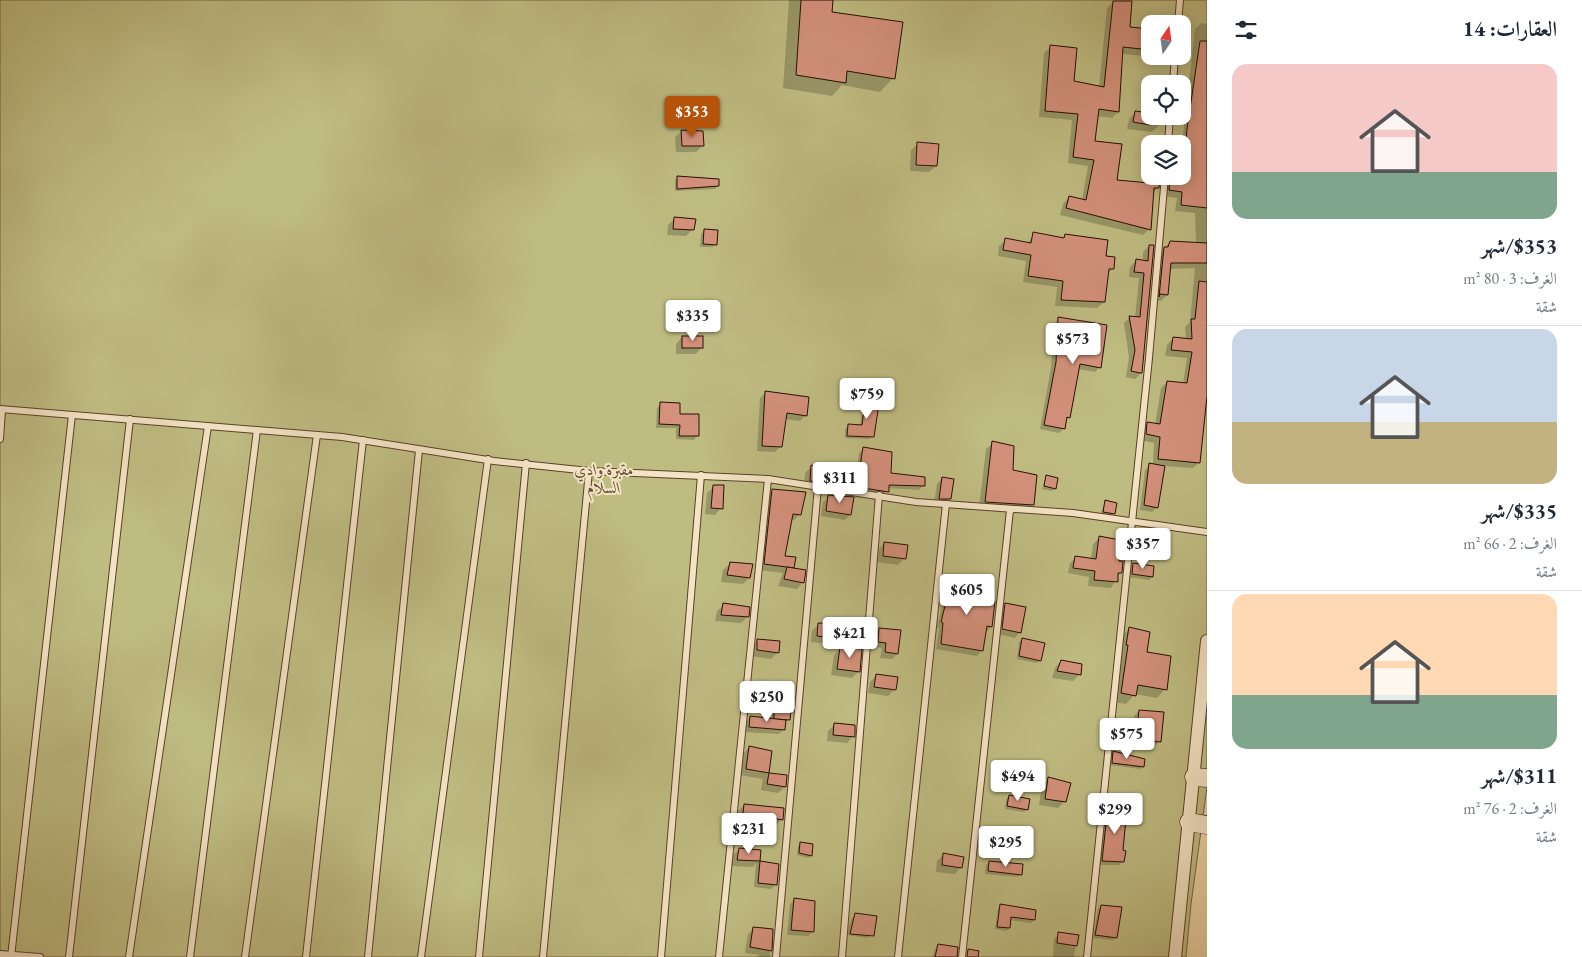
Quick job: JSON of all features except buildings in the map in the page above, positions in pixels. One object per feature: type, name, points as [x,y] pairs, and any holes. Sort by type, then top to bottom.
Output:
[{"type":"main road","points":[[1190,822],[1207,825]]},
{"type":"street","points":[[1175,957],[1190,822],[1200,777],[1207,641]]},
{"type":"lane","points":[[1179,15],[1180,0]]},
{"type":"lane","points":[[1087,957],[1164,185]]},
{"type":"lane","points":[[0,439],[1,410],[72,414],[363,440],[419,450],[589,471],[768,479],[879,496],[946,504],[1025,509],[1132,520],[1207,532]]},
{"type":"lane","points":[[11,956],[72,414]]},
{"type":"lane","points":[[69,957],[130,419]]},
{"type":"lane","points":[[129,957],[208,426]]},
{"type":"lane","points":[[190,957],[257,430]]},
{"type":"lane","points":[[245,957],[317,435]]},
{"type":"lane","points":[[306,957],[363,440]]},
{"type":"lane","points":[[368,957],[419,450]]},
{"type":"lane","points":[[421,957],[488,459]]},
{"type":"lane","points":[[479,957],[526,463]]},
{"type":"lane","points":[[544,957],[589,471]]},
{"type":"lane","points":[[661,957],[701,475]]},
{"type":"lane","points":[[720,957],[768,479]]},
{"type":"lane","points":[[776,957],[818,487]]},
{"type":"lane","points":[[842,957],[879,496]]},
{"type":"lane","points":[[898,957],[946,504]]},
{"type":"lane","points":[[962,957],[1010,510],[1025,509]]},
{"type":"lane","points":[[0,954],[40,957]]},
{"type":"green space","name":"مقبرة وادي السلام","points":[[0,0],[1207,0],[1207,787],[1191,904],[1186,957],[0,957]]}]
